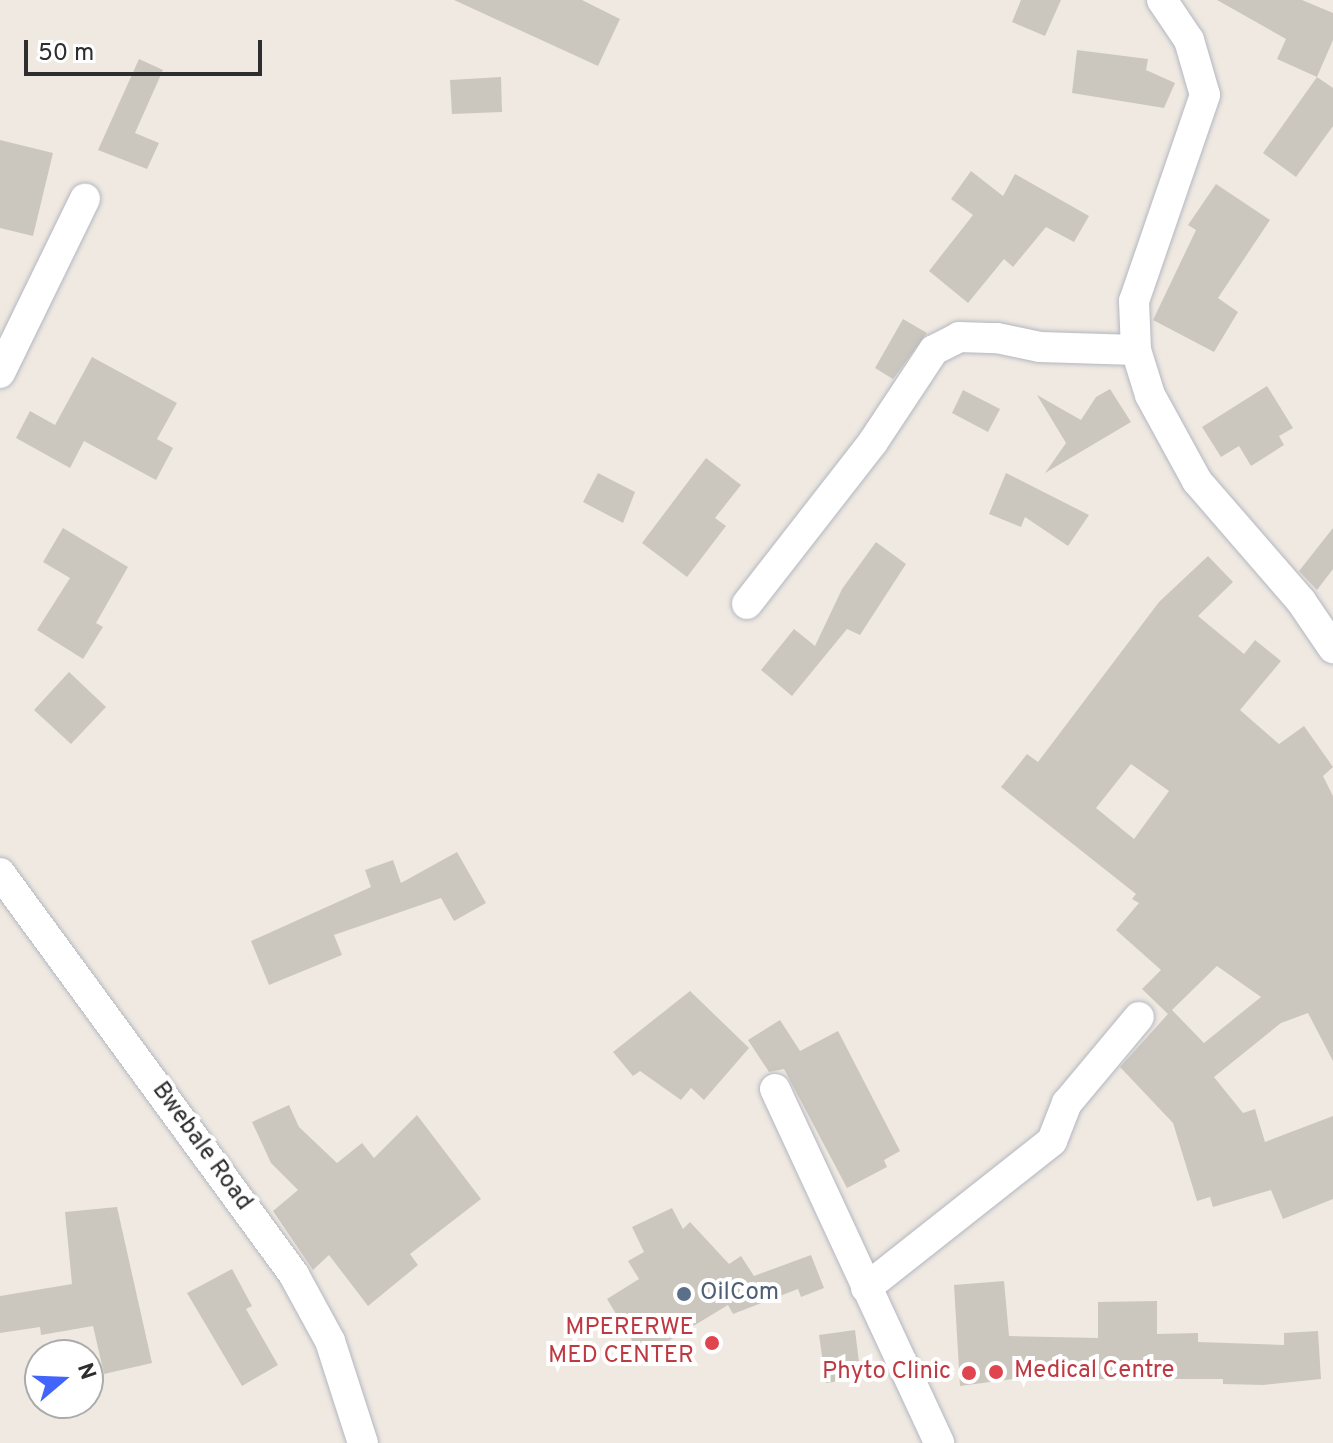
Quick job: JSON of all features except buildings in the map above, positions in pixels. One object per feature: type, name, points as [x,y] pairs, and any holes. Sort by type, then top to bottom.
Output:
[{"type":"street","points":[[1162,0],[1189,40],[1205,95],[1134,301],[1136,350],[1150,395],[1197,481],[1301,601],[1333,648]]},
{"type":"street","points":[[0,373],[85,199]]},
{"type":"street","points":[[747,604],[873,442],[934,350],[959,337],[997,338],[1040,347],[1136,350]]},
{"type":"street","name":"Bwebale Road","points":[[0,873],[294,1275],[330,1341],[363,1443]]},
{"type":"street","points":[[866,1288],[1052,1141],[1067,1103],[1139,1017]]},
{"type":"street","points":[[775,1089],[939,1443]]},
{"type":"place","name":"OilCom","points":[[684,1294]]},
{"type":"place","name":"MPERERWE MED CENTER","points":[[712,1343]]},
{"type":"place","name":"Medical Centre","points":[[996,1372]]},
{"type":"place","name":"Phyto Clinic","points":[[969,1373]]}]
